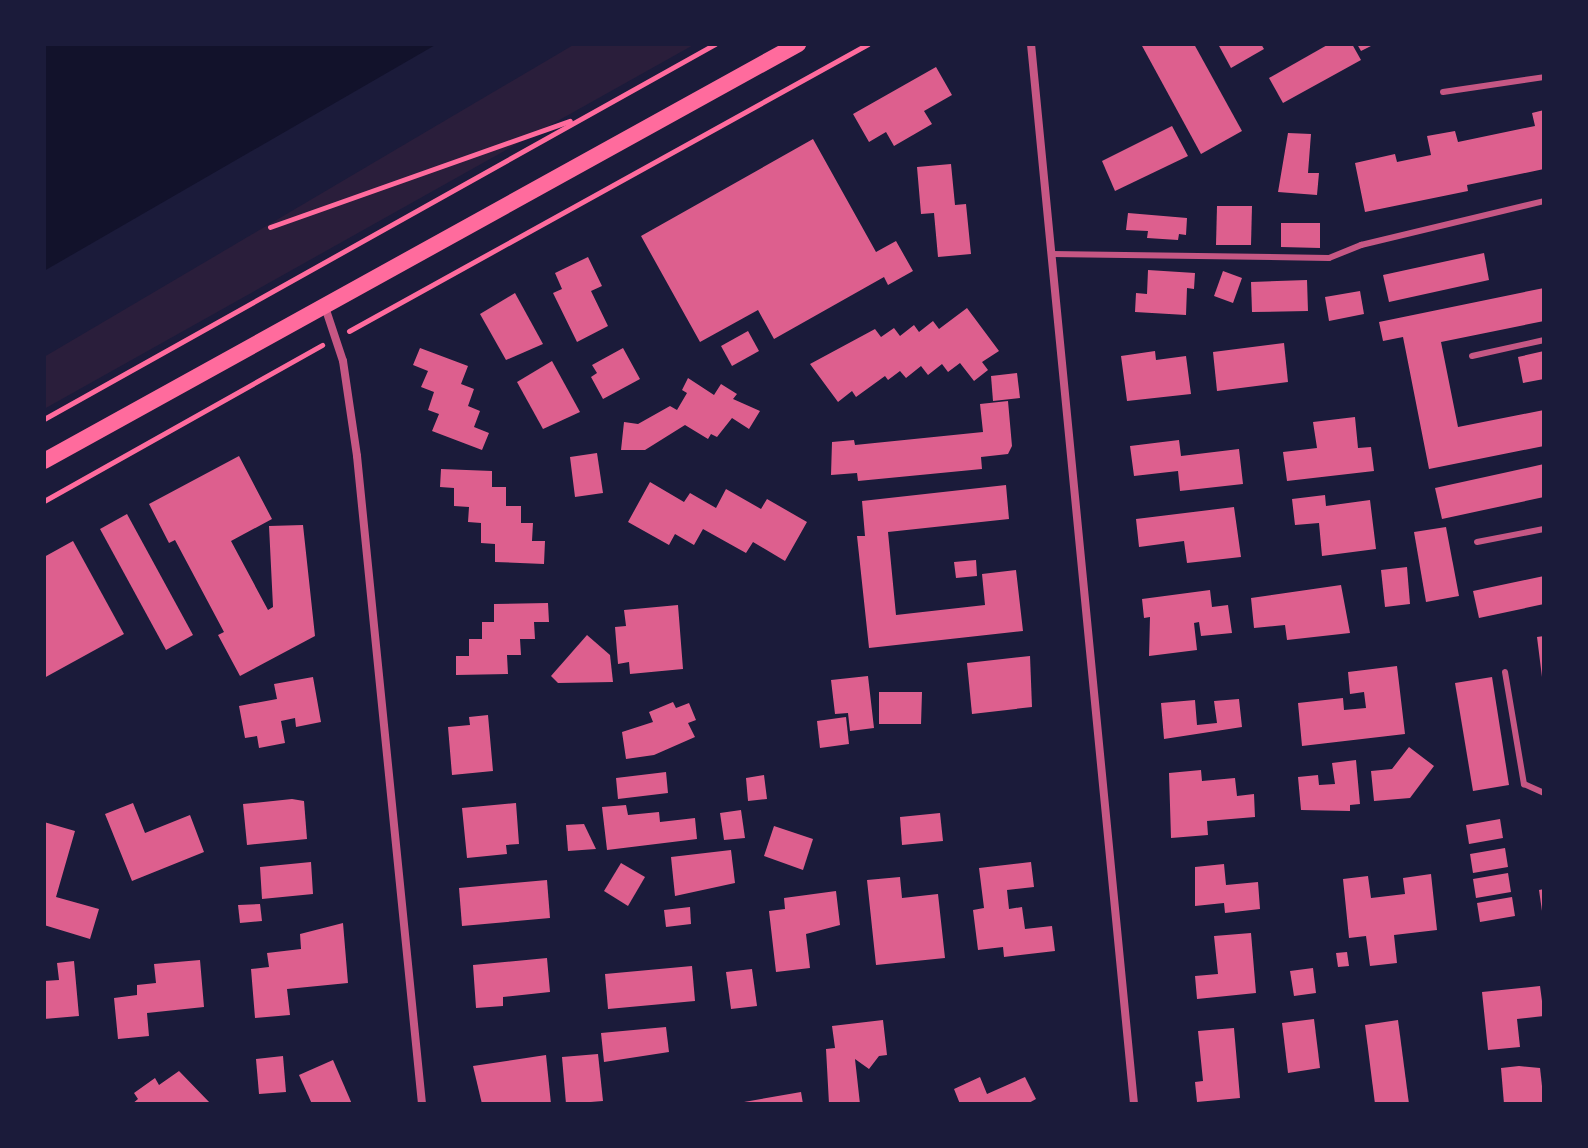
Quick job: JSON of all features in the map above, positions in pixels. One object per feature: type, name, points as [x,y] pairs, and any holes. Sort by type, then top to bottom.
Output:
[{"type":"main road","points":[[44,461],[798,44]]},
{"type":"street","points":[[1031,44],[1134,1104]]},
{"type":"street","points":[[325,307],[338,337],[357,456],[422,1104]]},
{"type":"lane","points":[[1443,92],[1544,77]]},
{"type":"lane","points":[[1051,254],[1329,258],[1361,245],[1544,201]]},
{"type":"lane","points":[[1472,356],[1544,340]]},
{"type":"lane","points":[[1477,542],[1544,529]]},
{"type":"lane","points":[[1505,672],[1524,784],[1544,793]]},
{"type":"path","points":[[44,419],[715,44]]},
{"type":"path","points":[[44,501],[868,44]]},
{"type":"path","points":[[270,227],[583,117]]},
{"type":"shaded area","points":[[44,44],[437,44],[44,271]]},
{"type":"shaded area","points":[[575,44],[695,44],[44,409],[44,357]]},
{"type":"building","points":[[1141,44],[1194,44],[1242,131],[1201,154]]},
{"type":"building","points":[[1218,44],[1261,44],[1264,49],[1231,68]]},
{"type":"building","points":[[1329,44],[1352,44],[1361,60],[1283,103],[1269,78]]},
{"type":"building","points":[[1357,44],[1375,44],[1361,51]]},
{"type":"building","points":[[936,67],[952,95],[924,111],[932,124],[894,146],[886,132],[869,142],[853,114]]},
{"type":"building","points":[[1544,110],[1544,169],[1467,185],[1468,191],[1365,212],[1355,163],[1395,154],[1397,162],[1431,155],[1427,136],[1455,131],[1458,142],[1535,126],[1532,113]]},
{"type":"building","points":[[1172,126],[1188,156],[1115,191],[1102,161]]},
{"type":"building","points":[[1288,133],[1311,134],[1308,173],[1319,173],[1317,195],[1278,192]]},
{"type":"building","points":[[813,139],[876,252],[896,241],[913,271],[888,285],[884,277],[774,339],[758,310],[700,342],[641,236]]},
{"type":"building","points":[[951,164],[955,205],[966,204],[971,254],[938,257],[934,213],[921,214],[917,167]]},
{"type":"building","points":[[1217,206],[1252,206],[1251,245],[1216,245]]},
{"type":"building","points":[[1128,213],[1187,218],[1186,235],[1179,234],[1178,240],[1147,238],[1148,231],[1126,230]]},
{"type":"building","points":[[1281,223],[1320,223],[1320,248],[1281,247]]},
{"type":"building","points":[[1484,253],[1489,280],[1389,302],[1383,275]]},
{"type":"building","points":[[588,257],[602,286],[591,291],[608,326],[577,342],[553,293],[562,289],[555,273]]},
{"type":"building","points":[[1148,270],[1195,273],[1194,289],[1187,288],[1186,315],[1135,312],[1136,293],[1147,294]]},
{"type":"building","points":[[1223,271],[1242,278],[1233,303],[1214,296]]},
{"type":"building","points":[[1307,280],[1308,311],[1252,312],[1251,282]]},
{"type":"building","points":[[1544,288],[1544,321],[1441,342],[1458,427],[1544,410],[1544,446],[1429,469],[1403,337],[1383,341],[1379,322]]},
{"type":"building","points":[[1360,291],[1364,314],[1329,321],[1325,297]]},
{"type":"building","points":[[515,293],[543,344],[506,360],[480,314]]},
{"type":"building","points":[[967,308],[999,351],[982,362],[988,370],[974,381],[960,363],[948,372],[942,364],[928,375],[921,366],[906,378],[900,371],[888,380],[885,376],[856,397],[852,391],[838,402],[810,364],[875,329],[881,337],[894,328],[900,336],[914,325],[919,332],[933,321],[939,329]]},
{"type":"building","points":[[748,331],[759,351],[732,366],[721,346]]},
{"type":"building","points":[[1284,343],[1288,382],[1217,391],[1213,352]]},
{"type":"building","points":[[420,348],[468,366],[461,384],[474,389],[468,406],[480,411],[474,427],[489,433],[482,450],[432,431],[439,414],[428,410],[434,392],[421,387],[428,371],[413,365]]},
{"type":"building","points":[[623,348],[640,379],[603,399],[591,377],[597,373],[592,365]]},
{"type":"building","points":[[1155,351],[1156,360],[1186,356],[1191,394],[1127,401],[1121,356]]},
{"type":"building","points":[[1544,351],[1544,379],[1523,383],[1518,357]]},
{"type":"building","points":[[552,361],[580,412],[543,429],[517,382]]},
{"type":"building","points":[[1017,373],[1020,398],[993,401],[991,376]]},
{"type":"building","points":[[688,378],[714,395],[721,384],[737,394],[733,399],[760,411],[749,429],[732,418],[717,437],[711,434],[708,439],[685,425],[645,450],[621,450],[624,422],[638,424],[670,406],[677,410],[687,393],[682,390]]},
{"type":"building","points":[[1008,401],[1012,446],[1008,454],[981,457],[982,469],[858,481],[857,473],[831,475],[832,442],[854,440],[855,445],[983,432],[980,404]]},
{"type":"building","points":[[1355,417],[1358,448],[1371,447],[1374,471],[1287,481],[1283,452],[1317,448],[1313,422]]},
{"type":"building","points":[[1179,440],[1181,456],[1239,449],[1243,484],[1180,491],[1178,471],[1134,476],[1130,446]]},
{"type":"building","points":[[597,453],[603,493],[575,497],[570,457]]},
{"type":"building","points":[[239,456],[272,519],[231,541],[268,610],[273,607],[269,526],[303,525],[315,636],[240,676],[218,635],[224,632],[175,540],[169,543],[149,504]]},
{"type":"building","points":[[1544,464],[1544,497],[1442,519],[1435,488]]},
{"type":"building","points":[[441,469],[492,471],[492,487],[506,487],[506,506],[521,506],[521,523],[533,523],[532,541],[545,541],[544,564],[495,562],[495,544],[481,543],[481,523],[468,522],[469,507],[454,506],[454,488],[440,487]]},
{"type":"building","points":[[650,482],[684,502],[690,493],[716,508],[726,489],[761,509],[767,499],[807,522],[785,561],[753,542],[746,553],[703,529],[694,545],[675,534],[669,545],[628,522]]},
{"type":"building","points":[[1006,485],[1009,519],[888,532],[896,615],[985,605],[982,574],[1016,570],[1023,631],[869,648],[857,536],[865,536],[862,501]]},
{"type":"building","points":[[1325,495],[1326,506],[1370,500],[1376,549],[1322,556],[1319,523],[1295,525],[1292,499]]},
{"type":"building","points":[[1234,507],[1241,557],[1187,563],[1184,541],[1139,547],[1136,519]]},
{"type":"building","points":[[127,514],[193,635],[166,650],[100,529]]},
{"type":"building","points":[[1446,527],[1459,596],[1426,602],[1414,532]]},
{"type":"building","points":[[73,541],[124,634],[44,678],[44,557]]},
{"type":"building","points":[[976,560],[977,576],[956,578],[954,562]]},
{"type":"building","points":[[1407,567],[1410,604],[1385,607],[1381,570]]},
{"type":"building","points":[[1544,576],[1544,604],[1479,618],[1473,591]]},
{"type":"building","points":[[1341,585],[1350,633],[1287,640],[1285,625],[1254,628],[1251,598]]},
{"type":"building","points":[[1210,590],[1212,607],[1228,605],[1232,633],[1201,636],[1199,622],[1194,623],[1197,650],[1149,656],[1150,617],[1144,618],[1142,599]]},
{"type":"building","points":[[548,603],[549,622],[534,622],[535,639],[520,639],[521,655],[507,655],[508,674],[456,675],[456,656],[469,656],[469,639],[482,639],[482,622],[494,622],[494,604]]},
{"type":"building","points":[[678,605],[683,669],[630,674],[629,662],[618,664],[615,627],[626,626],[624,610]]},
{"type":"building","points":[[587,635],[610,655],[613,682],[558,683],[551,676]]},
{"type":"building","points":[[1544,636],[1544,677],[1542,677],[1537,637]]},
{"type":"building","points":[[1030,656],[1032,707],[972,714],[967,663]]},
{"type":"building","points":[[1397,666],[1405,734],[1302,746],[1298,703],[1343,698],[1344,710],[1366,708],[1364,692],[1350,694],[1348,672]]},
{"type":"building","points":[[868,676],[874,728],[850,731],[848,713],[835,714],[831,680]]},
{"type":"building","points":[[313,677],[321,722],[296,727],[295,718],[281,721],[285,743],[259,748],[257,736],[245,738],[239,706],[277,699],[274,684]]},
{"type":"building","points":[[1492,677],[1509,785],[1473,791],[1455,683]]},
{"type":"building","points":[[879,692],[922,692],[921,724],[879,724]]},
{"type":"building","points":[[1239,699],[1242,727],[1164,739],[1161,703],[1195,700],[1197,725],[1217,723],[1214,701]]},
{"type":"building","points":[[673,702],[676,708],[689,703],[696,720],[688,723],[695,737],[654,755],[626,759],[622,732],[653,722],[649,712]]},
{"type":"building","points":[[488,715],[493,771],[452,775],[448,727],[470,725],[469,717]]},
{"type":"building","points":[[846,717],[849,744],[820,748],[817,721]]},
{"type":"building","points":[[1409,747],[1434,766],[1410,798],[1374,801],[1371,771],[1392,769]]},
{"type":"building","points":[[1356,760],[1360,804],[1350,805],[1350,811],[1301,810],[1298,777],[1318,775],[1319,785],[1335,784],[1332,763]]},
{"type":"building","points":[[1201,770],[1202,781],[1235,778],[1237,796],[1254,794],[1255,817],[1207,821],[1208,835],[1171,838],[1169,773]]},
{"type":"building","points":[[666,772],[668,793],[618,799],[616,778]]},
{"type":"building","points":[[764,775],[767,799],[748,801],[746,778]]},
{"type":"building","points":[[292,799],[304,801],[307,839],[247,845],[243,804]]},
{"type":"building","points":[[133,803],[145,833],[190,815],[204,852],[132,881],[105,814]]},
{"type":"building","points":[[516,803],[519,844],[506,845],[507,854],[467,858],[462,808]]},
{"type":"building","points":[[626,805],[628,815],[659,812],[660,822],[695,818],[697,839],[607,850],[602,807]]},
{"type":"building","points":[[741,810],[745,838],[724,840],[720,813]]},
{"type":"building","points":[[940,813],[943,841],[902,845],[900,817]]},
{"type":"building","points":[[1500,819],[1503,838],[1469,844],[1466,825]]},
{"type":"building","points":[[44,822],[75,831],[56,897],[99,909],[90,939],[44,925]]},
{"type":"building","points":[[584,824],[596,849],[568,851],[566,825]]},
{"type":"building","points":[[774,826],[813,839],[803,870],[764,856]]},
{"type":"building","points":[[1505,848],[1508,867],[1473,873],[1470,854]]},
{"type":"building","points":[[731,850],[735,883],[675,896],[671,857]]},
{"type":"building","points":[[311,862],[313,894],[262,899],[260,867]]},
{"type":"building","points":[[1031,862],[1034,887],[1007,890],[1009,909],[1022,907],[1025,929],[1052,926],[1055,951],[1004,957],[1003,947],[978,950],[973,910],[984,908],[979,868]]},
{"type":"building","points":[[621,863],[645,877],[628,906],[604,891]]},
{"type":"building","points":[[1224,864],[1226,885],[1258,882],[1260,909],[1225,913],[1224,903],[1195,906],[1195,867]]},
{"type":"building","points":[[1508,873],[1511,892],[1476,898],[1473,879]]},
{"type":"building","points":[[1431,874],[1437,930],[1394,935],[1397,963],[1370,966],[1366,936],[1349,938],[1343,879],[1368,876],[1371,898],[1405,894],[1403,878]]},
{"type":"building","points":[[900,877],[902,898],[938,894],[945,958],[876,965],[867,880]]},
{"type":"building","points":[[547,880],[550,918],[462,926],[459,888]]},
{"type":"building","points":[[1544,889],[1544,911],[1542,911],[1539,890]]},
{"type":"building","points":[[836,891],[840,925],[806,934],[810,968],[776,972],[769,911],[785,909],[784,898]]},
{"type":"building","points":[[1512,897],[1515,916],[1480,922],[1477,903]]},
{"type":"building","points":[[260,904],[262,921],[240,923],[238,905]]},
{"type":"building","points":[[690,907],[691,924],[666,927],[664,910]]},
{"type":"building","points":[[343,923],[348,983],[287,989],[290,1015],[255,1018],[251,969],[269,967],[267,953],[301,949],[300,934]]},
{"type":"building","points":[[1251,933],[1256,993],[1197,999],[1195,976],[1218,974],[1214,936]]},
{"type":"building","points":[[1347,952],[1349,966],[1338,967],[1336,953]]},
{"type":"building","points":[[547,958],[550,992],[503,997],[503,1006],[476,1008],[473,965]]},
{"type":"building","points":[[200,960],[204,1007],[147,1013],[149,1036],[118,1039],[114,998],[137,995],[137,985],[156,983],[154,964]]},
{"type":"building","points":[[74,961],[79,1016],[44,1019],[44,981],[59,980],[57,963]]},
{"type":"building","points":[[692,966],[695,1001],[608,1009],[605,974]]},
{"type":"building","points":[[1313,968],[1316,993],[1294,996],[1290,971]]},
{"type":"building","points":[[752,969],[757,1006],[731,1009],[726,972]]},
{"type":"building","points":[[1540,986],[1544,1016],[1517,1019],[1520,1047],[1488,1050],[1482,992]]},
{"type":"building","points":[[1314,1019],[1320,1068],[1288,1073],[1282,1023]]},
{"type":"building","points":[[883,1020],[887,1055],[879,1056],[869,1069],[855,1059],[860,1104],[829,1104],[826,1049],[835,1048],[832,1026]]},
{"type":"building","points":[[1398,1020],[1409,1104],[1375,1104],[1365,1025]]},
{"type":"building","points":[[666,1027],[669,1052],[604,1062],[601,1033]]},
{"type":"building","points":[[1234,1028],[1240,1098],[1197,1102],[1195,1082],[1203,1081],[1198,1031]]},
{"type":"building","points":[[598,1054],[603,1101],[566,1104],[562,1057]]},
{"type":"building","points":[[546,1055],[551,1104],[482,1104],[473,1066]]},
{"type":"building","points":[[283,1056],[286,1092],[259,1094],[256,1059]]},
{"type":"building","points":[[333,1060],[352,1104],[312,1104],[299,1075]]},
{"type":"building","points":[[1501,1068],[1540,1068],[1544,1104],[1504,1104]]},
{"type":"building","points":[[179,1071],[211,1104],[132,1104],[138,1099],[134,1093],[155,1078],[159,1085]]},
{"type":"building","points":[[980,1077],[987,1094],[1025,1077],[1036,1099],[1027,1104],[960,1104],[954,1089]]},
{"type":"building","points":[[801,1092],[803,1104],[744,1104],[744,1102]]}]
